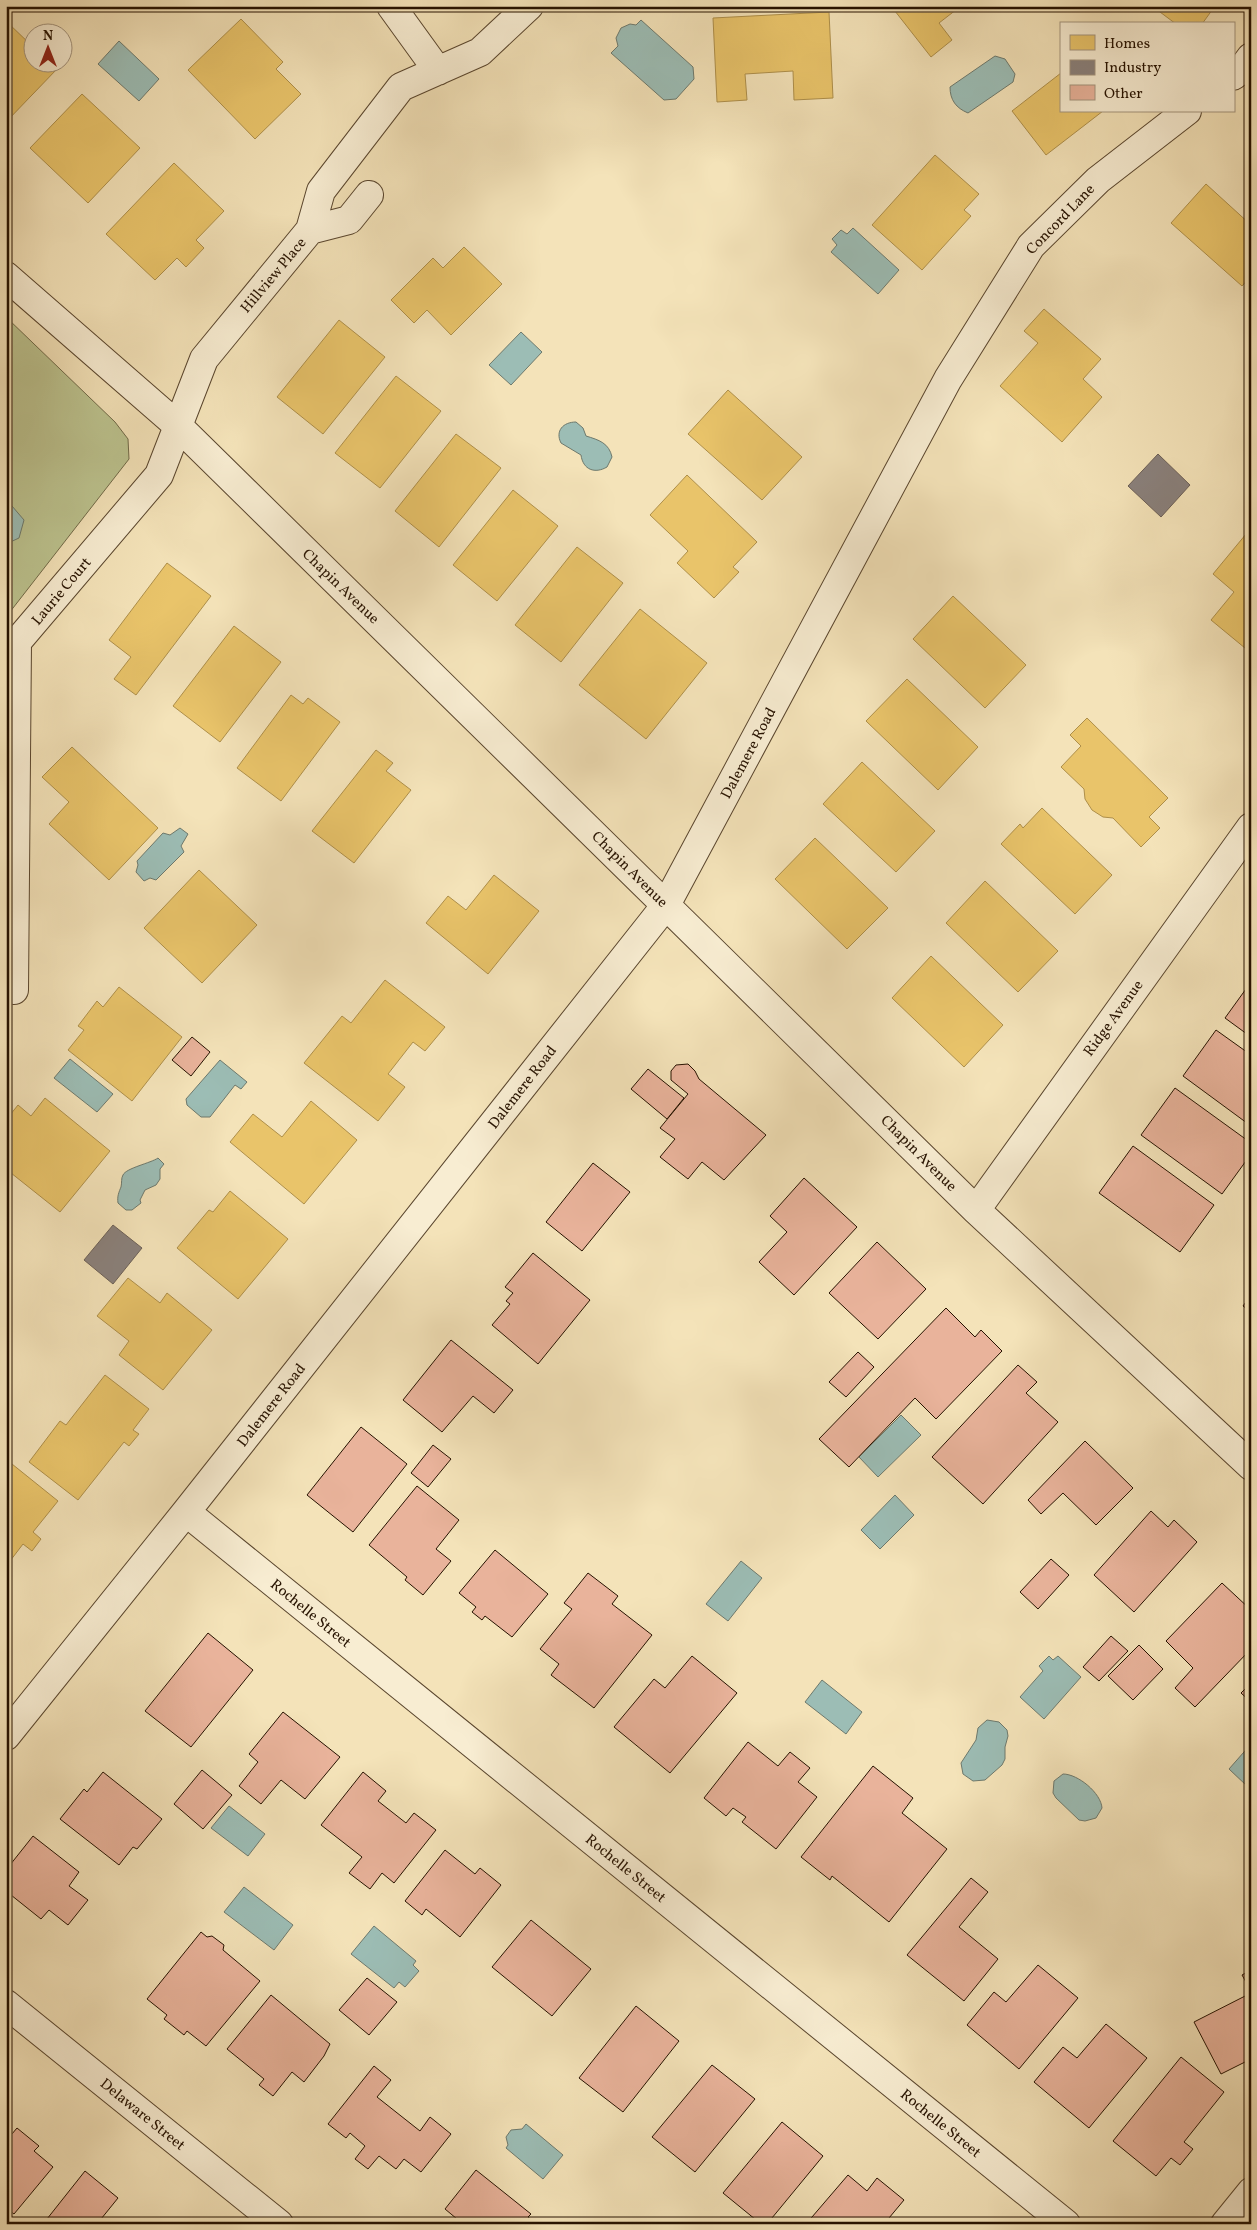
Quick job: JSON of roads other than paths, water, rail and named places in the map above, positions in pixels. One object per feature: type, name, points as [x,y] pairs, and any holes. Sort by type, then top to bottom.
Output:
[{"type":"street","points":[[391,6],[438,71]]},
{"type":"street","name":"Hillview Place","points":[[177,425],[204,359],[310,230],[321,191],[401,87],[480,52],[529,6]]},
{"type":"street","points":[[1234,75],[1251,56]]},
{"type":"street","name":"Concord Lane","points":[[948,380],[1031,246],[1098,180],[1186,112]]},
{"type":"street","points":[[310,230],[349,220],[369,195]]},
{"type":"street","name":"Chapin Avenue","points":[[6,276],[177,425],[976,1210],[1251,1466]]},
{"type":"street","name":"Dalemere Road","points":[[6,1736],[186,1512],[666,905],[948,380]]},
{"type":"street","name":"Laurie Court","points":[[14,990],[17,642],[159,475],[177,425]]},
{"type":"street","name":"Ridge Avenue","points":[[976,1210],[1251,827]]},
{"type":"street","name":"Rochelle Street","points":[[186,1512],[1066,2224]]},
{"type":"street","name":"Delaware Street","points":[[6,2004],[279,2224]]},
{"type":"street","points":[[1226,2224],[1251,2192]]},
{"type":"water","points":[[641,20],[693,67],[694,79],[676,99],[664,100],[611,53],[618,46],[616,38],[621,28],[630,24],[636,25]]},
{"type":"water","points":[[119,41],[159,79],[139,101],[98,64]]},
{"type":"water","points":[[995,56],[1005,59],[1015,74],[1013,82],[968,113],[964,111],[953,100],[950,87]]},
{"type":"water","points":[[853,228],[899,270],[878,294],[831,252],[837,245],[832,239],[841,230],[847,234]]},
{"type":"water","points":[[521,332],[542,352],[511,385],[489,365]]},
{"type":"water","points":[[571,422],[576,422],[583,428],[586,436],[606,445],[611,452],[612,457],[607,467],[598,470],[590,469],[584,464],[581,455],[561,443],[559,435],[561,428]]},
{"type":"water","points":[[6,506],[12,506],[24,520],[19,538],[6,544]]},
{"type":"water","points":[[180,828],[188,834],[181,846],[184,852],[156,880],[150,878],[144,881],[136,872],[137,861],[163,833],[170,835]]},
{"type":"water","points":[[70,1059],[113,1094],[97,1112],[54,1078]]},
{"type":"water","points":[[220,1060],[247,1082],[241,1089],[235,1085],[210,1117],[201,1117],[187,1105],[186,1099]]},
{"type":"water","points":[[158,1158],[164,1164],[160,1169],[160,1179],[156,1185],[145,1190],[140,1200],[141,1203],[132,1210],[126,1210],[118,1203],[118,1194],[123,1175],[129,1170]]},
{"type":"water","points":[[901,1415],[921,1435],[878,1477],[859,1457]]},
{"type":"water","points":[[895,1495],[914,1515],[880,1549],[861,1530]]},
{"type":"water","points":[[741,1561],[762,1578],[728,1621],[706,1604]]},
{"type":"water","points":[[1049,1656],[1053,1660],[1058,1656],[1081,1677],[1044,1719],[1020,1697],[1043,1671],[1039,1666]]},
{"type":"water","points":[[822,1680],[862,1712],[846,1734],[805,1702]]},
{"type":"water","points":[[987,1720],[999,1722],[1007,1730],[1005,1759],[1002,1765],[985,1780],[973,1781],[963,1774],[961,1763],[976,1740],[978,1728]]},
{"type":"water","points":[[1251,1744],[1251,1782],[1247,1786],[1229,1769]]},
{"type":"water","points":[[1063,1774],[1082,1781],[1098,1796],[1102,1808],[1096,1818],[1085,1821],[1079,1820],[1056,1798],[1053,1793],[1054,1781]]},
{"type":"water","points":[[229,1806],[265,1834],[248,1856],[211,1828]]},
{"type":"water","points":[[244,1887],[293,1925],[274,1950],[224,1912]]},
{"type":"water","points":[[374,1926],[416,1961],[413,1965],[419,1971],[405,1987],[399,1982],[394,1988],[351,1954]]},
{"type":"water","points":[[526,2124],[563,2155],[543,2179],[506,2148],[508,2145],[506,2137],[511,2130],[522,2129]]}]
